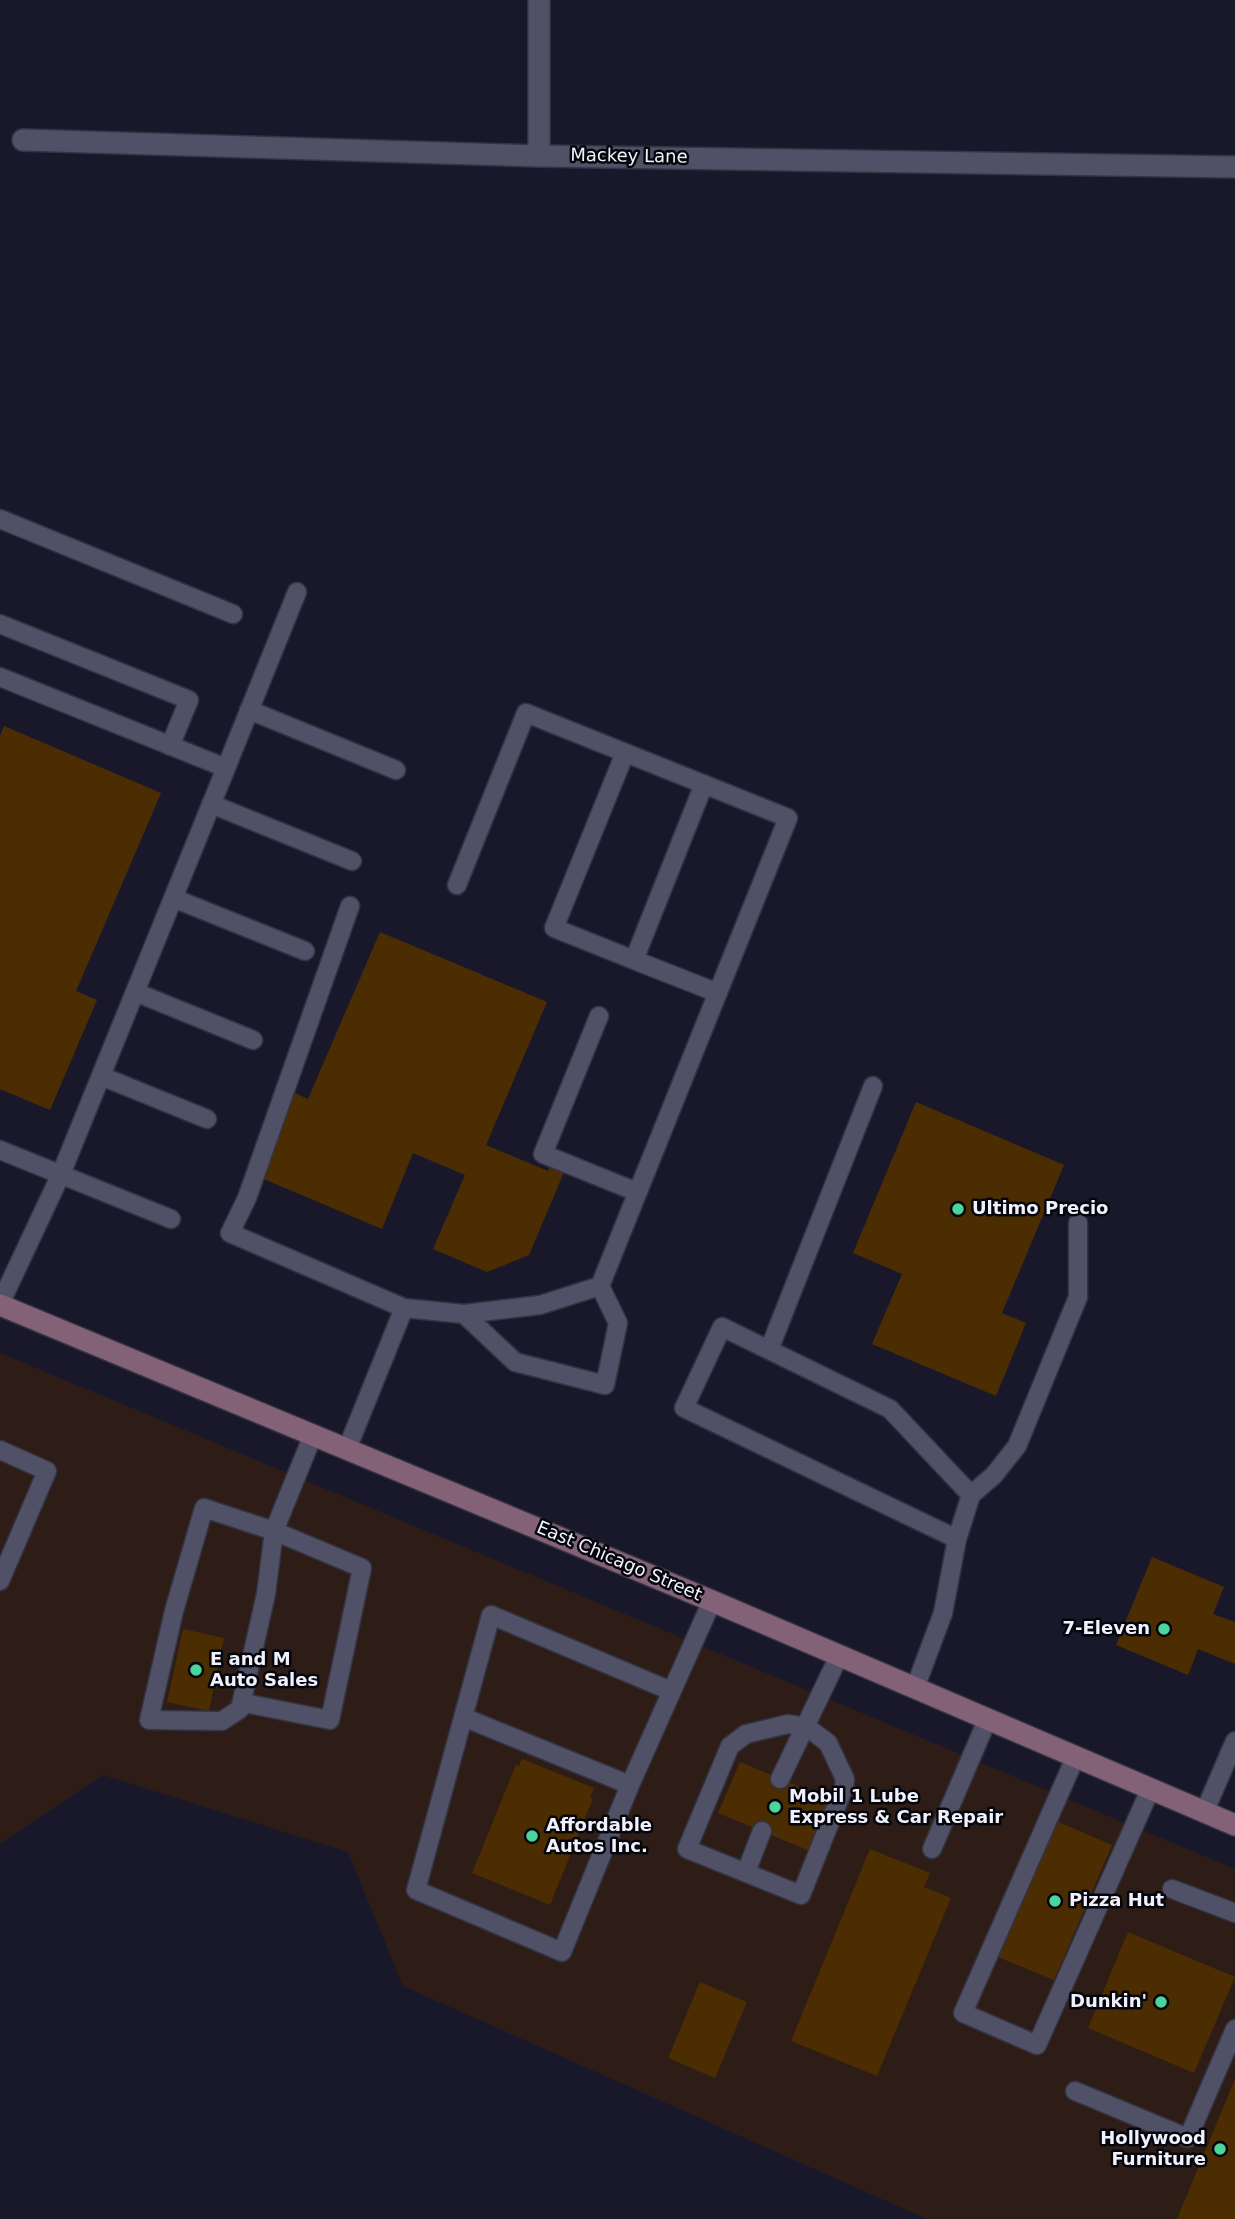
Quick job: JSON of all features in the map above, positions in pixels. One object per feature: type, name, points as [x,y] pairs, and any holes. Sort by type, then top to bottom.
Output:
[{"type":"main road","name":"East Chicago Street","points":[[0,1304],[712,1601],[988,1718],[1075,1759],[1235,1825]]},
{"type":"street","points":[[539,0],[540,156]]},
{"type":"street","name":"Mackey Lane","points":[[23,139],[540,156],[1235,167]]},
{"type":"lane","points":[[0,519],[233,614]]},
{"type":"lane","points":[[0,1304],[61,1174],[298,592]]},
{"type":"lane","points":[[0,624],[189,700],[170,746]]},
{"type":"lane","points":[[0,677],[226,768]]},
{"type":"lane","points":[[250,710],[396,770]]},
{"type":"lane","points":[[457,885],[526,713],[788,818],[600,1286],[618,1323],[605,1385],[515,1362],[464,1314]]},
{"type":"lane","points":[[625,753],[554,928],[718,993]]},
{"type":"lane","points":[[634,960],[704,784]]},
{"type":"lane","points":[[211,804],[352,861]]},
{"type":"lane","points":[[173,898],[305,951]]},
{"type":"lane","points":[[350,906],[247,1198],[230,1233],[404,1308],[464,1314],[540,1305],[600,1286]]},
{"type":"lane","points":[[135,992],[253,1040]]},
{"type":"lane","points":[[599,1016],[543,1154],[637,1192]]},
{"type":"lane","points":[[101,1076],[207,1119]]},
{"type":"lane","points":[[769,1350],[873,1086]]},
{"type":"lane","points":[[0,1150],[171,1219]]},
{"type":"lane","points":[[915,1688],[943,1613],[957,1539],[971,1495],[994,1475],[1017,1446],[1078,1297],[1078,1223]]},
{"type":"lane","points":[[347,1449],[404,1308]]},
{"type":"lane","points":[[957,1539],[684,1408],[722,1327],[890,1409],[971,1495]]},
{"type":"lane","points":[[244,1703],[330,1720],[362,1567],[274,1531],[204,1508],[174,1611],[149,1720],[225,1720],[244,1703],[266,1594],[274,1531],[313,1436]]},
{"type":"lane","points":[[0,1450],[47,1471],[0,1581]]},
{"type":"lane","points":[[671,1691],[491,1615],[416,1890],[562,1952],[630,1785],[712,1601]]},
{"type":"lane","points":[[780,1779],[839,1656]]},
{"type":"lane","points":[[463,1717],[630,1785]]},
{"type":"lane","points":[[932,1849],[988,1718]]},
{"type":"lane","points":[[788,1724],[807,1727],[833,1750],[843,1769],[845,1787],[801,1895],[687,1849],[725,1755],[737,1738],[755,1730],[788,1724]]},
{"type":"lane","points":[[1204,1813],[1235,1741]]},
{"type":"lane","points":[[1075,1759],[963,2013],[1037,2045],[1150,1790]]},
{"type":"lane","points":[[746,1872],[762,1831]]},
{"type":"lane","points":[[1171,1889],[1235,1913]]},
{"type":"lane","points":[[1075,2091],[1188,2138],[1235,2029]]},
{"type":"shaded area","points":[[0,1353],[1235,1869],[1235,2219],[927,2219],[403,1986],[348,1852],[103,1775],[0,1844]]},
{"type":"building","points":[[4,726],[161,793],[76,991],[97,1000],[50,1110],[0,1089],[0,736]]},
{"type":"building","points":[[380,932],[547,1002],[486,1145],[548,1171],[550,1166],[564,1172],[529,1255],[487,1272],[433,1249],[465,1175],[413,1153],[382,1229],[259,1177],[295,1093],[308,1099]]},
{"type":"building","name":"Ultimo Precio","points":[[916,1102],[1064,1165],[1002,1313],[1026,1323],[996,1396],[872,1344],[902,1274],[853,1253]]},
{"type":"building","name":"7-Eleven","points":[[1152,1557],[1224,1587],[1213,1614],[1235,1622],[1235,1664],[1198,1649],[1188,1675],[1116,1645]]},
{"type":"building","name":"E and M Auto Sales","points":[[183,1629],[224,1638],[209,1711],[167,1702]]},
{"type":"building","name":"Affordable Autos Inc.","points":[[522,1759],[594,1788],[590,1797],[593,1798],[550,1905],[472,1873],[516,1765],[519,1766]]},
{"type":"building","name":"Mobil 1 Lube Express & Car Repair","points":[[740,1762],[831,1800],[810,1851],[718,1813]]},
{"type":"building","name":"Pizza Hut","points":[[1056,1821],[1112,1845],[1054,1980],[998,1957]]},
{"type":"building","points":[[870,1849],[930,1873],[924,1887],[951,1898],[877,2076],[791,2041]]},
{"type":"building","name":"Dunkin'","points":[[1128,1932],[1235,1977],[1194,2073],[1088,2028]]},
{"type":"building","points":[[700,1982],[747,2002],[715,2078],[668,2058]]},
{"type":"building","name":"Hollywood Furniture","points":[[1235,2079],[1235,2219],[1177,2219]]},
{"type":"place","name":"Ultimo Precio","points":[[958,1209]]},
{"type":"place","name":"7-Eleven","points":[[1164,1629]]},
{"type":"place","name":"E and M Auto Sales","points":[[196,1670]]},
{"type":"place","name":"Mobil 1 Lube Express & Car Repair","points":[[775,1807]]},
{"type":"place","name":"Affordable Autos Inc.","points":[[532,1836]]},
{"type":"place","name":"Pizza Hut","points":[[1055,1901]]},
{"type":"place","name":"Dunkin'","points":[[1161,2002]]},
{"type":"place","name":"Hollywood Furniture","points":[[1220,2149]]}]
